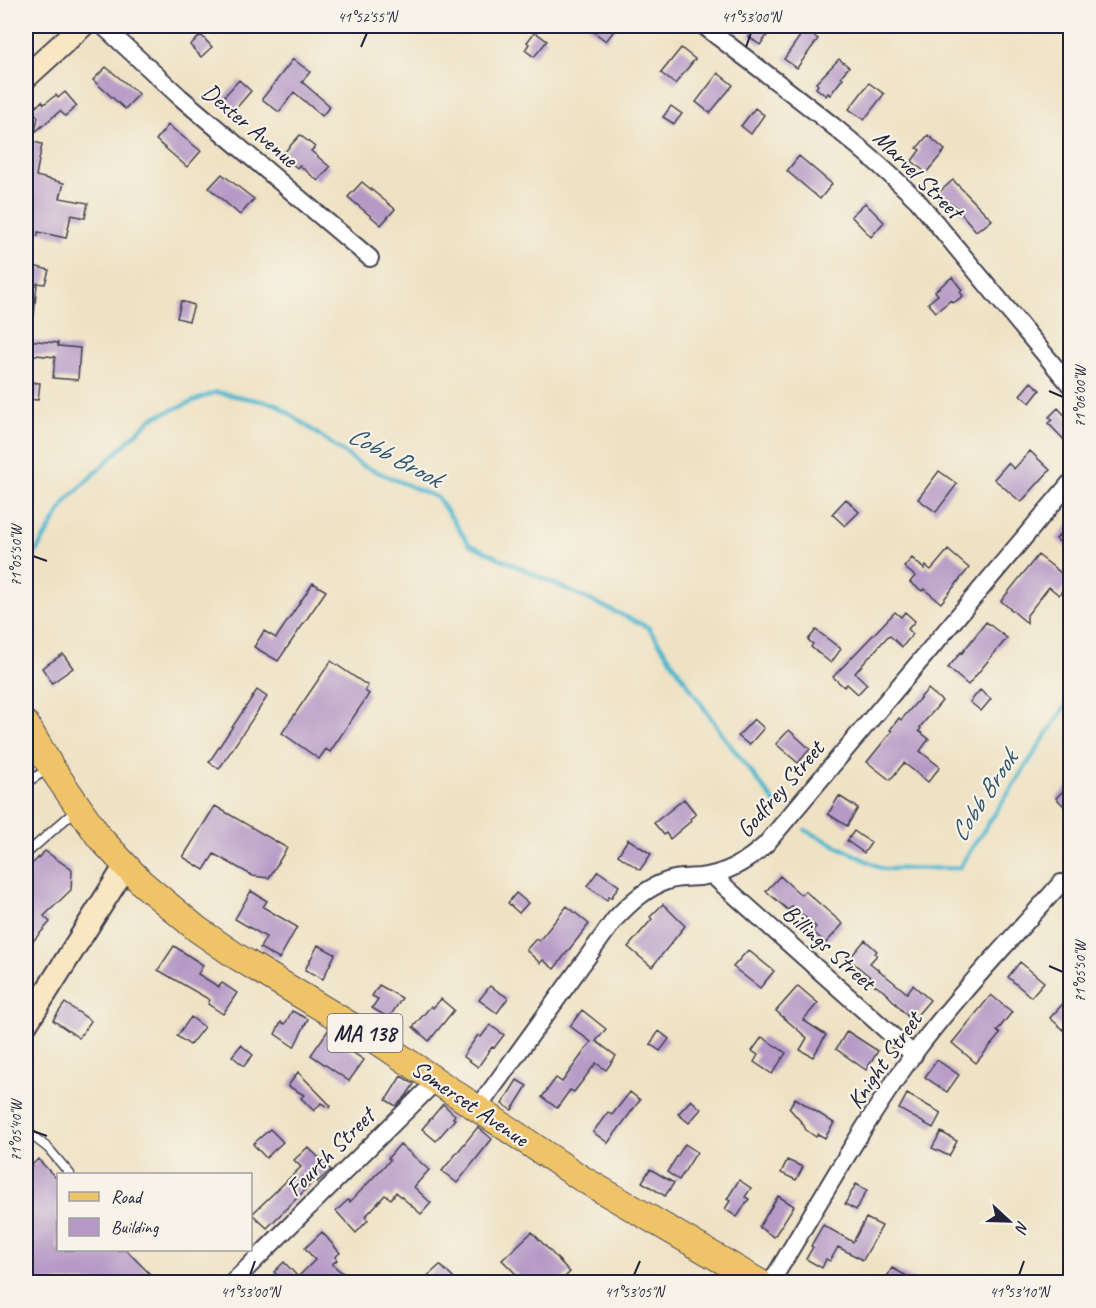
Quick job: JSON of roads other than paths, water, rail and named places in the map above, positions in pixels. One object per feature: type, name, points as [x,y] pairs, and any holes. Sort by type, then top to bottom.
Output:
[{"type":"main road","name":"Somerset Avenue","points":[[26,724],[78,808],[125,867],[177,913],[216,943],[354,1026],[581,1178],[759,1282]]},
{"type":"street","points":[[26,77],[81,26]]},
{"type":"street","name":"Dexter Avenue","points":[[103,26],[171,89],[370,258]]},
{"type":"street","name":"Marvel Street","points":[[704,26],[846,136],[899,182],[917,200],[1071,386]]},
{"type":"street","name":"Godfrey Street","points":[[478,1108],[615,919],[631,902],[669,880],[712,875],[752,858],[1071,483]]},
{"type":"street","points":[[26,1024],[125,867]]},
{"type":"street","name":"Billings Street","points":[[712,875],[914,1055]]},
{"type":"street","name":"Knight Street","points":[[771,1282],[883,1100],[914,1055],[937,1025],[1061,882]]},
{"type":"street","name":"Fourth Street","points":[[233,1282],[436,1081]]},
{"type":"lane","points":[[26,783],[51,767]]},
{"type":"lane","points":[[26,854],[78,808]]},
{"type":"lane","points":[[26,1131],[48,1148],[69,1173]]},
{"type":"waterway","name":"Cobb Brook","points":[[26,568],[67,500],[152,418],[216,392],[276,404],[361,465],[438,498],[469,544],[648,627],[727,741],[776,804]]},
{"type":"waterway","name":"Cobb Brook","points":[[805,830],[883,869],[959,868],[1070,699]]}]
